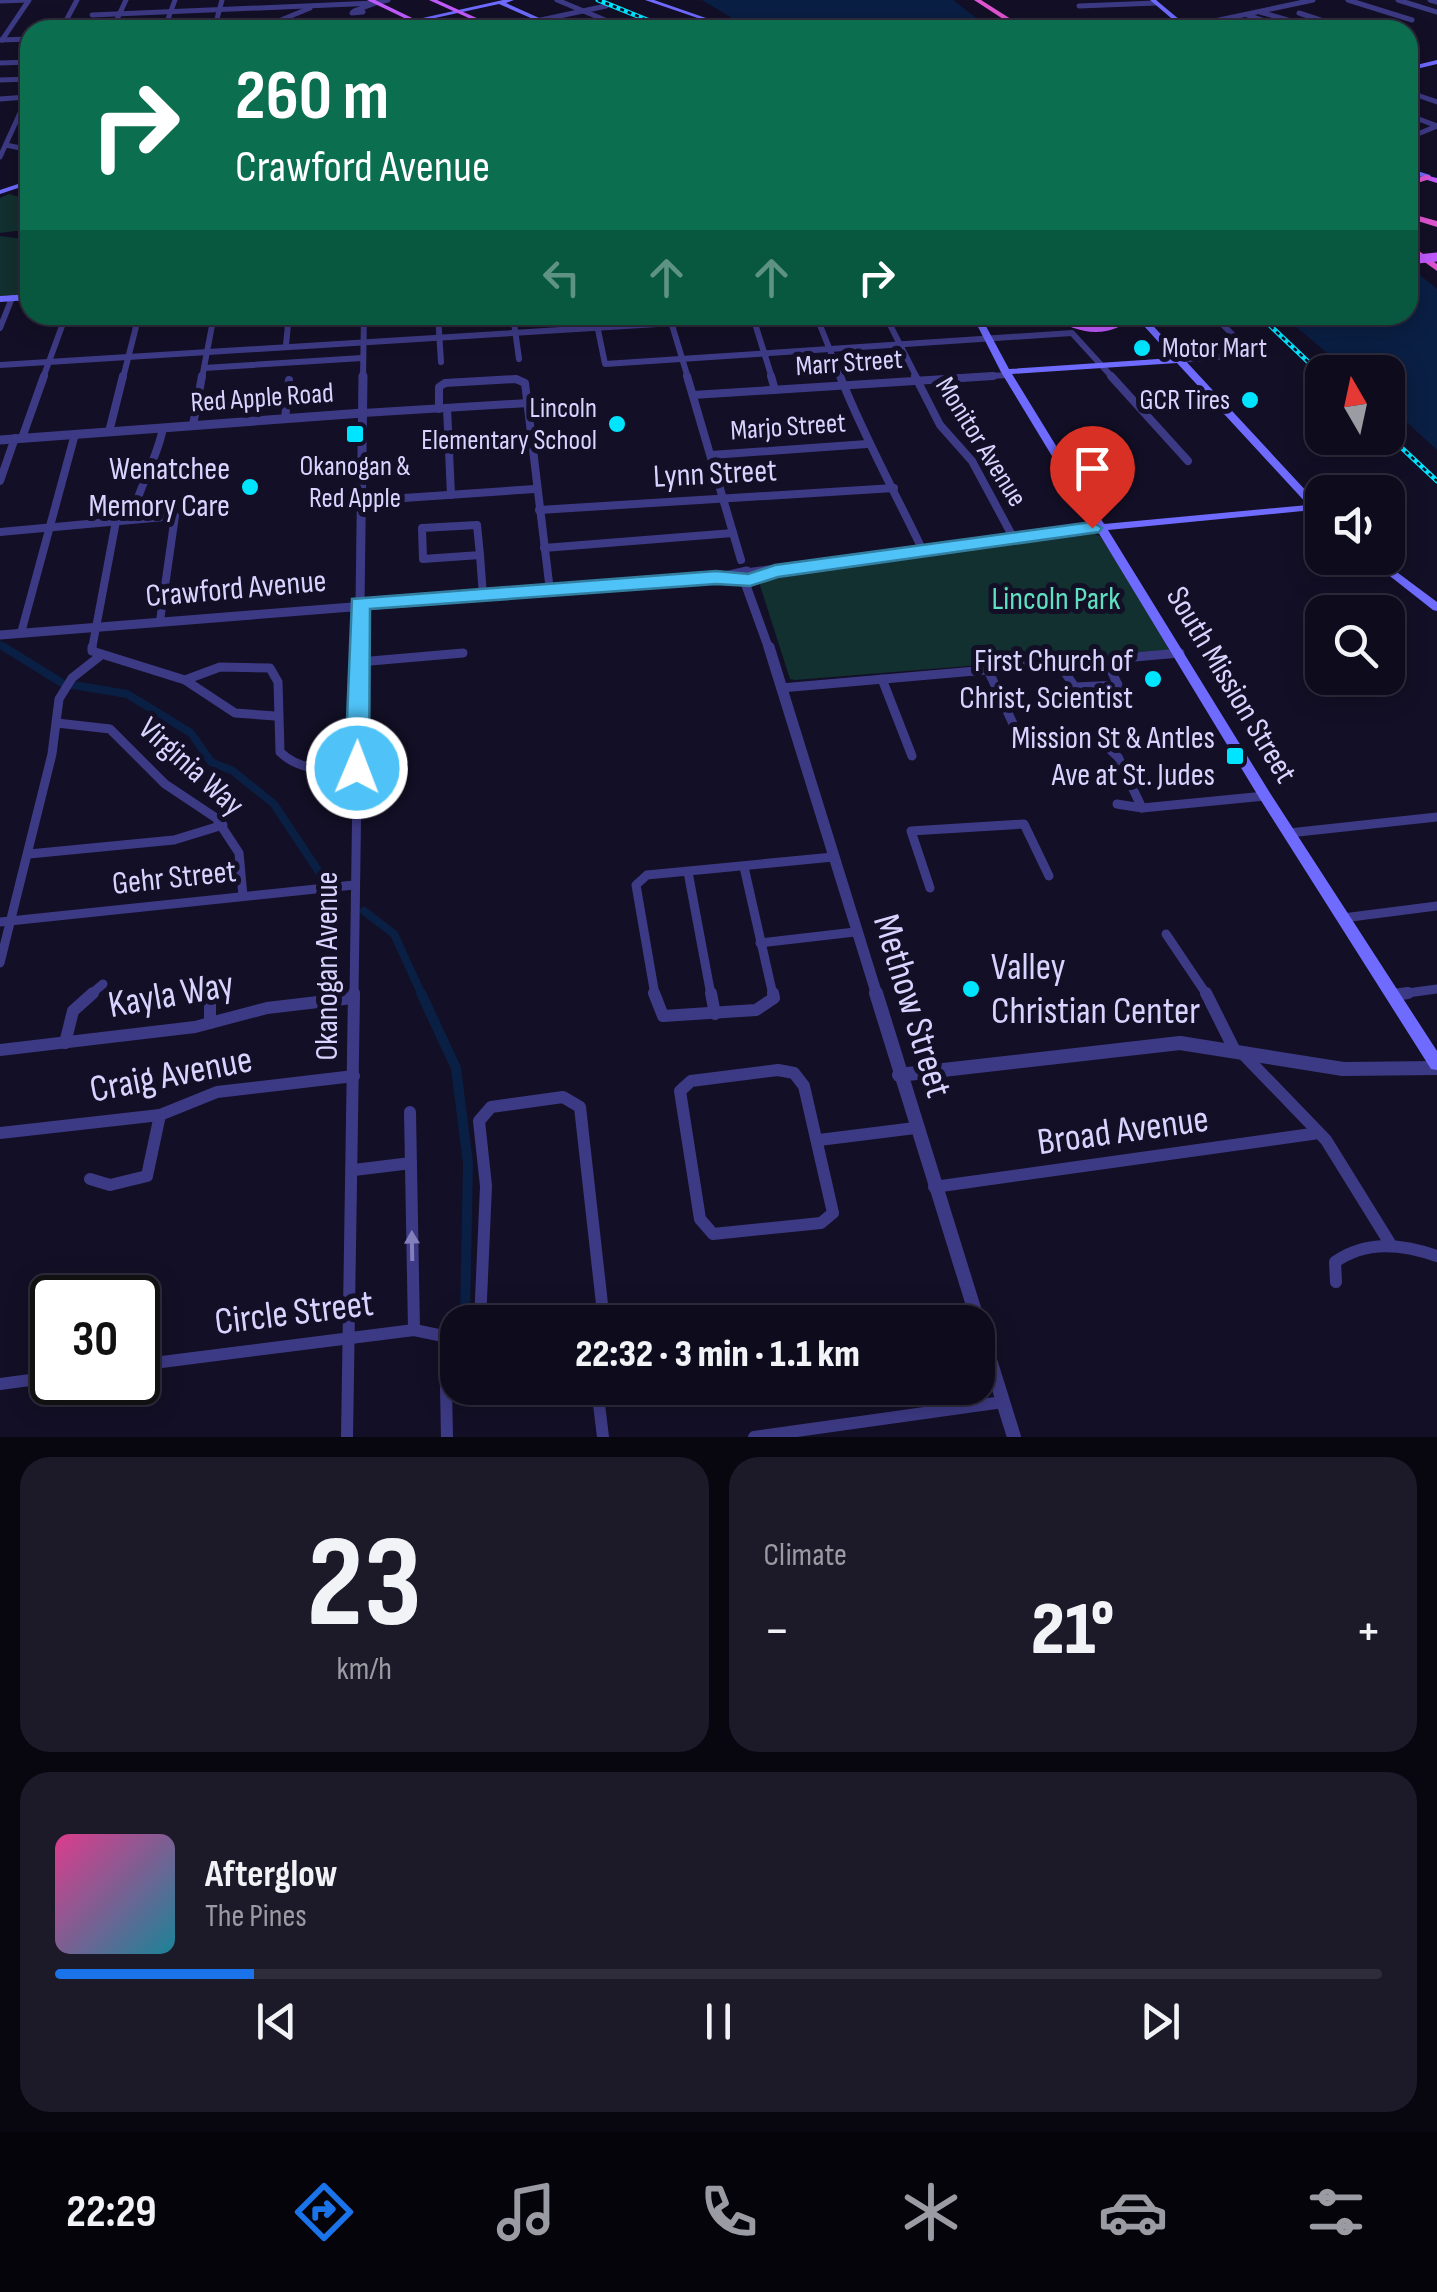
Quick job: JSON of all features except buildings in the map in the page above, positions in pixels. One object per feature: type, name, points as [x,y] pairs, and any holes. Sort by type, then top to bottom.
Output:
[{"type":"highway","points":[[977,0],[1009,20]]},
{"type":"main road","points":[[432,0],[476,20]]},
{"type":"main road","points":[[372,1],[414,20],[511,0]]},
{"type":"main road","points":[[648,0],[707,20]]},
{"type":"main road","points":[[497,1],[541,20]]},
{"type":"main road","points":[[1154,2],[1176,20]]},
{"type":"main road","points":[[0,299],[20,298]]},
{"type":"main road","name":"South Mission Street","points":[[978,325],[1265,796],[1437,1066]]},
{"type":"main road","points":[[1076,325],[1116,325]]},
{"type":"main road","points":[[1148,325],[1305,497]]},
{"type":"main road","name":"Marr Street","points":[[999,360],[1017,368],[1041,369]]},
{"type":"main road","name":"Marr Street","points":[[1007,373],[1179,360]]},
{"type":"main road","name":"Crawford Avenue","points":[[1102,527],[1305,512]]},
{"type":"main road","points":[[1394,575],[1437,608]]},
{"type":"street","points":[[0,1],[29,0]]},
{"type":"street","points":[[1,40],[29,0]]},
{"type":"street","points":[[117,20],[126,0]]},
{"type":"street","points":[[167,20],[175,0]]},
{"type":"street","points":[[217,20],[222,0]]},
{"type":"street","points":[[92,15],[388,0]]},
{"type":"street","points":[[557,0],[604,20]]},
{"type":"street","points":[[1226,20],[1314,0]]},
{"type":"street","points":[[1348,0],[1412,20]]},
{"type":"street","points":[[1398,0],[1437,12]]},
{"type":"street","points":[[1430,0],[1437,2]]},
{"type":"street","points":[[358,10],[372,1]]},
{"type":"street","points":[[279,20],[319,2]]},
{"type":"street","points":[[1080,6],[1154,2]]},
{"type":"street","points":[[1255,3],[1262,11],[1284,20]]},
{"type":"street","points":[[541,20],[606,6]]},
{"type":"street","points":[[1299,13],[1321,20]]},
{"type":"street","points":[[1247,15],[1262,20]]},
{"type":"street","points":[[1291,20],[1309,16]]},
{"type":"street","points":[[0,156],[20,115]]},
{"type":"street","points":[[16,124],[20,125]]},
{"type":"street","points":[[6,144],[20,148]]},
{"type":"street","points":[[0,328],[12,298]]},
{"type":"street","points":[[0,482],[63,325]]},
{"type":"street","points":[[109,432],[137,325]]},
{"type":"street","points":[[193,426],[212,325]]},
{"type":"street","points":[[286,345],[287,325]]},
{"type":"street","name":"Okanogan Avenue","points":[[347,1437],[364,325]]},
{"type":"street","points":[[438,325],[441,362]]},
{"type":"street","points":[[514,325],[519,359]]},
{"type":"street","points":[[0,365],[607,325]]},
{"type":"street","points":[[671,325],[747,575]]},
{"type":"street","points":[[756,325],[775,390]]},
{"type":"street","points":[[819,325],[867,444],[894,488],[923,552]]},
{"type":"street","name":"Monitor Avenue","points":[[890,325],[940,425],[972,461],[1014,539]]},
{"type":"street","name":"Marr Street","points":[[1179,360],[1252,354],[1224,325]]},
{"type":"street","points":[[598,326],[605,364],[1072,333],[1188,461]]},
{"type":"street","points":[[204,368],[362,358]]},
{"type":"street","name":"Marr Street","points":[[692,396],[1007,373]]},
{"type":"street","points":[[286,419],[289,380]]},
{"type":"street","points":[[451,495],[438,387],[445,383],[523,380],[550,591]]},
{"type":"street","name":"Red Apple Road","points":[[0,440],[528,404]]},
{"type":"street","points":[[132,518],[140,481],[159,448],[163,428]]},
{"type":"street","points":[[21,633],[75,434]]},
{"type":"street","name":"Marjo Street","points":[[712,455],[867,444]]},
{"type":"street","name":"Lynn Street","points":[[539,510],[894,488]]},
{"type":"street","points":[[360,501],[535,489]]},
{"type":"street","points":[[0,532],[132,518],[177,519],[160,621]]},
{"type":"street","points":[[116,520],[90,646],[100,656],[185,680],[235,713],[275,716]]},
{"type":"street","points":[[480,555],[423,559],[422,528],[477,524],[480,555],[483,596]]},
{"type":"street","name":"Crawford Avenue","points":[[0,635],[747,575],[1102,527]]},
{"type":"street","points":[[544,548],[734,533]]},
{"type":"street","name":"Methow Street","points":[[747,575],[915,1128],[1014,1437]]},
{"type":"street","points":[[359,662],[463,653]]},
{"type":"street","points":[[781,688],[1180,654]]},
{"type":"street","points":[[0,963],[6,921],[29,854],[62,692],[100,656]]},
{"type":"street","points":[[1059,664],[1075,687],[1118,686],[1106,660]]},
{"type":"street","points":[[185,680],[220,667],[266,666],[278,676],[274,740],[281,755],[312,769],[357,768]]},
{"type":"street","points":[[988,670],[1010,722],[1020,732],[1046,738],[1082,733],[1102,740],[1113,751],[1142,808]]},
{"type":"street","points":[[882,680],[912,756]]},
{"type":"street","name":"Virginia Way","points":[[57,723],[88,722],[117,733],[147,759],[169,787],[200,804],[223,825],[237,844],[245,866],[243,896]]},
{"type":"street","points":[[1118,804],[1142,808],[1265,796]]},
{"type":"street","points":[[1290,833],[1437,817]]},
{"type":"street","points":[[930,888],[911,831],[1024,824],[1049,876]]},
{"type":"street","points":[[29,854],[174,840],[223,825]]},
{"type":"street","points":[[744,866],[774,998],[756,1010],[672,1018],[657,1010],[636,886],[647,876],[688,872],[744,866],[832,857]]},
{"type":"street","points":[[688,872],[715,1014]]},
{"type":"street","name":"Gehr Street","points":[[6,921],[354,885]]},
{"type":"street","points":[[1344,918],[1437,906]]},
{"type":"street","points":[[760,943],[855,932]]},
{"type":"street","points":[[1166,934],[1195,972],[1239,1052],[1320,1132],[1391,1245]]},
{"type":"street","points":[[203,977],[210,990],[210,1024]]},
{"type":"street","points":[[65,1043],[73,1011],[102,984]]},
{"type":"street","points":[[1393,995],[1437,989]]},
{"type":"street","name":"Kayla Way","points":[[0,1050],[210,1024],[267,1008],[352,998]]},
{"type":"street","points":[[899,1075],[1155,1044],[1199,1044],[1343,1069],[1437,1066]]},
{"type":"street","points":[[789,1072],[804,1086],[820,1140],[833,1199],[828,1219],[713,1234],[700,1219],[680,1091],[685,1084],[700,1079],[789,1072]]},
{"type":"street","name":"Craig Avenue","points":[[0,1133],[160,1115],[216,1092],[354,1076]]},
{"type":"street","points":[[481,1305],[486,1161],[479,1121],[491,1106],[563,1097],[580,1107],[602,1305]]},
{"type":"street","points":[[410,1112],[414,1330]]},
{"type":"street","points":[[90,1179],[110,1185],[147,1176],[160,1115]]},
{"type":"street","points":[[820,1140],[915,1128]]},
{"type":"street","name":"Broad Avenue","points":[[934,1187],[1320,1132]]},
{"type":"street","points":[[354,1170],[411,1163]]},
{"type":"street","points":[[1336,1282],[1335,1262],[1344,1254],[1391,1245],[1437,1256]]},
{"type":"street","name":"Circle Street","points":[[160,1363],[414,1330],[440,1336]]},
{"type":"street","points":[[0,1384],[30,1379]]},
{"type":"street","points":[[754,1437],[1003,1402]]},
{"type":"street","points":[[447,1437],[448,1405]]},
{"type":"street","points":[[600,1405],[603,1437]]},
{"type":"green space","points":[[9,194],[20,197],[20,230],[0,233],[0,198]]},
{"type":"green space","points":[[0,236],[20,239],[20,295],[0,296]]},
{"type":"green space","name":"Lincoln Park","points":[[1093,533],[1100,536],[1171,646],[1168,650],[795,680],[790,679],[758,579]]},
{"type":"water","points":[[702,0],[953,0],[979,20],[735,20]]},
{"type":"water","points":[[1418,273],[1437,289],[1437,450],[1405,421],[1405,355],[1330,355],[1294,325],[1418,325]]},
{"type":"waterway","points":[[0,644],[8,649]]},
{"type":"waterway","points":[[4,647],[62,683]]},
{"type":"waterway","points":[[73,685],[127,694],[191,733],[211,762],[233,771],[274,804],[325,881]]},
{"type":"waterway","points":[[364,911],[394,934],[422,995]]},
{"type":"waterway","points":[[421,993],[456,1068],[468,1163],[465,1305]]},
{"type":"railway","points":[[598,0],[647,20]]},
{"type":"railway","points":[[1270,325],[1305,359]]},
{"type":"railway","points":[[1405,451],[1437,481]]},
{"type":"place","name":"Motor Mart","points":[[1142,348]]},
{"type":"place","name":"GCR Tires","points":[[1250,400]]},
{"type":"place","name":"Lincoln Elementary School","points":[[617,424]]},
{"type":"place","name":"Okanogan & Red Apple","points":[[355,434]]},
{"type":"place","name":"Wenatchee Memory Care","points":[[250,487]]},
{"type":"place","name":"First Church of Christ, Scientist","points":[[1153,679]]},
{"type":"place","name":"Mission St & Antles Ave at St. Judes","points":[[1235,756]]},
{"type":"place","name":"Valley Christian Center","points":[[971,989]]},
{"type":"route","points":[[357,768],[360,604],[716,578],[750,580],[775,572],[1092,528]]}]
